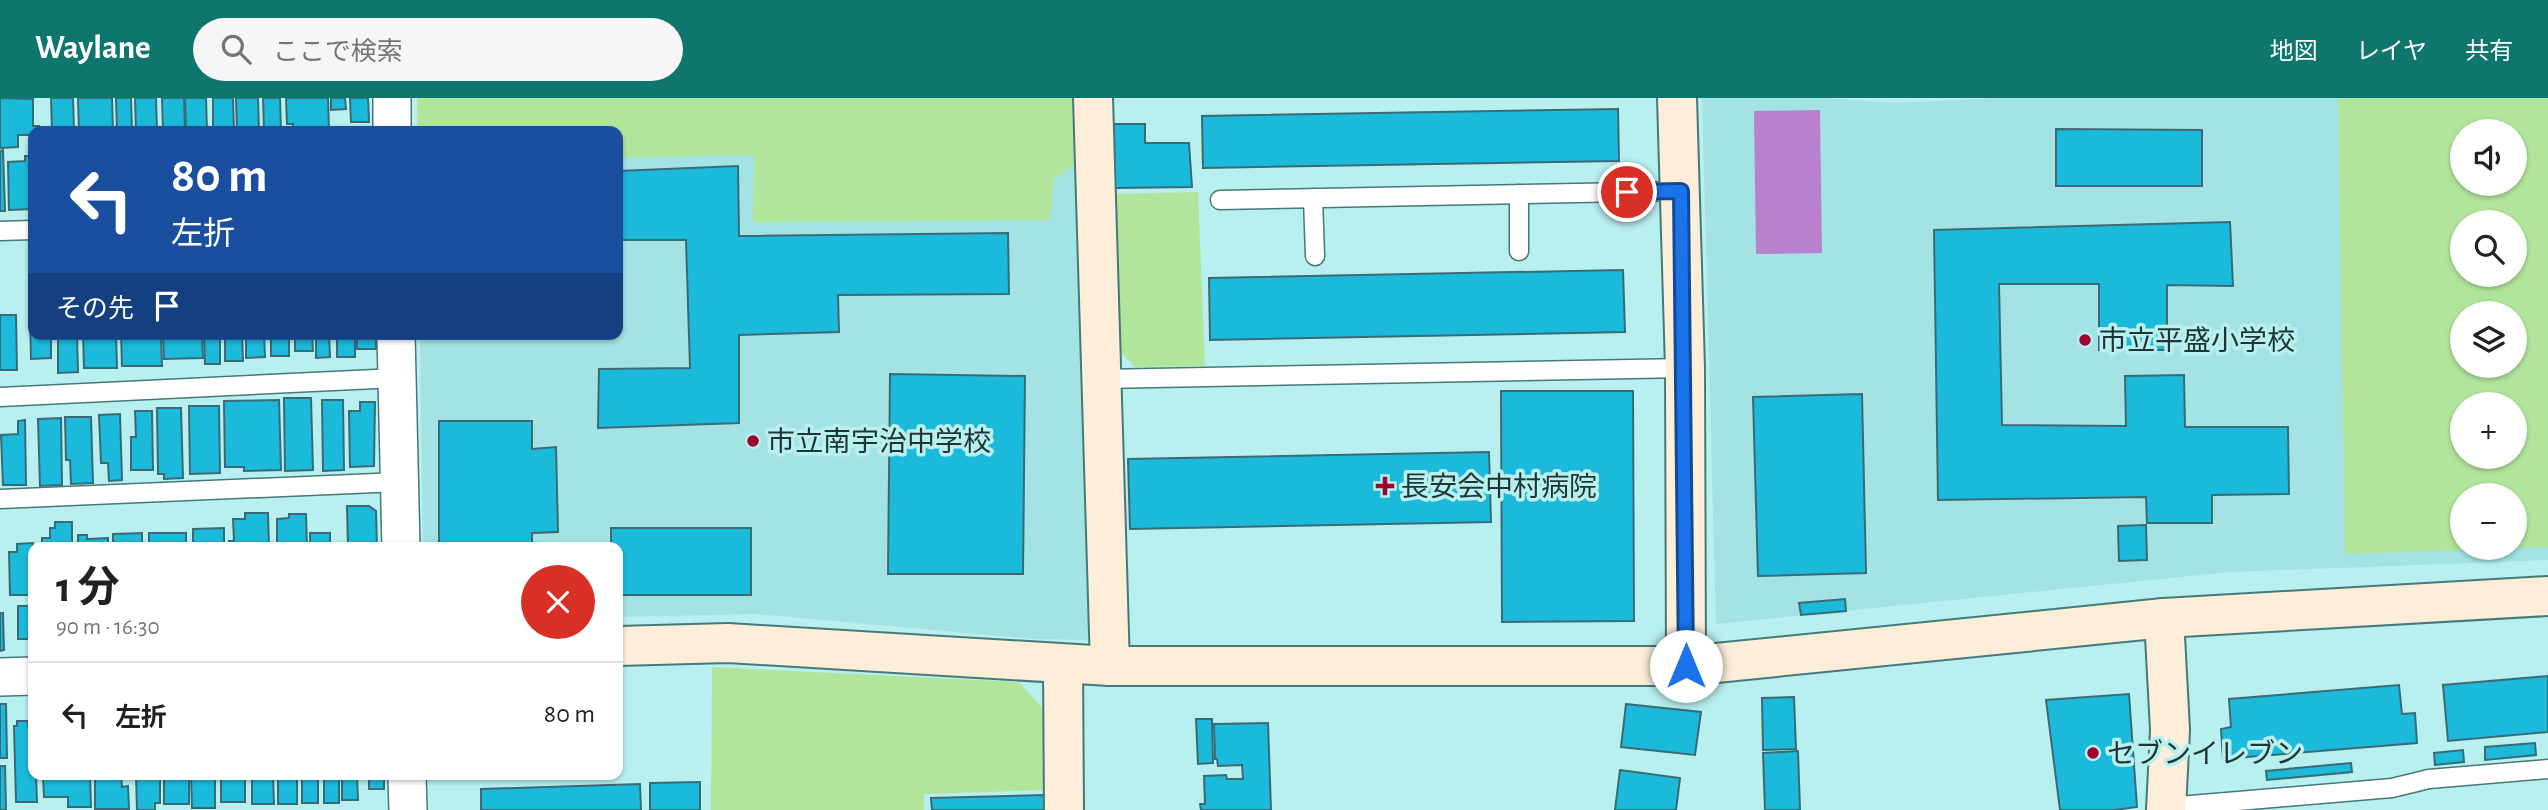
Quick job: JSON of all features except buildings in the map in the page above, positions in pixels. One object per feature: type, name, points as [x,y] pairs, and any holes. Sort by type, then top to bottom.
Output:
[{"type":"street","points":[[392,98],[392,126]]},
{"type":"street","points":[[1093,98],[1110,666]]},
{"type":"street","points":[[1678,98],[1685,368],[1686,666]]},
{"type":"street","points":[[396,340],[401,542]]},
{"type":"street","points":[[623,646],[728,643],[1110,666],[1686,666],[2164,618],[2548,596]]},
{"type":"street","points":[[2164,618],[2170,730],[2166,809]]},
{"type":"street","points":[[1063,665],[1064,810]]},
{"type":"street","points":[[0,677],[28,676]]},
{"type":"street","points":[[407,780],[408,810]]},
{"type":"lane","points":[[1220,200],[1681,191]]},
{"type":"lane","points":[[1519,194],[1519,251]]},
{"type":"lane","points":[[1313,198],[1315,256]]},
{"type":"lane","points":[[0,231],[28,230]]},
{"type":"lane","points":[[1101,379],[1685,368]]},
{"type":"lane","points":[[0,397],[397,378]]},
{"type":"lane","points":[[0,499],[399,482]]},
{"type":"lane","points":[[2166,809],[2392,788],[2428,779],[2548,769]]},
{"type":"shaded area","name":"市立南宇治中学校","points":[[417,98],[1073,98],[1090,640],[1036,639],[756,614],[623,617],[623,542],[423,542],[420,340],[623,340],[623,126],[418,126]]},
{"type":"shaded area","name":"市立平盛小学校","points":[[1702,98],[1826,98],[1894,103],[2000,98],[2548,98],[2548,560],[2230,572],[1716,624]]},
{"type":"shaded area","points":[[1820,110],[1822,253],[1756,254],[1754,111]]},
{"type":"green space","points":[[417,98],[1073,98],[1075,164],[1054,179],[1050,220],[753,222],[754,155],[623,158],[623,126],[418,126]]},
{"type":"green space","points":[[2338,98],[2548,98],[2548,547],[2527,548],[2527,483],[2450,483],[2450,550],[2345,554]]},
{"type":"green space","points":[[1198,192],[1205,366],[1135,367],[1114,345],[1112,194]]},
{"type":"green space","points":[[712,667],[1019,682],[1044,710],[1045,790],[924,794],[924,810],[711,810]]},
{"type":"place","name":"市立平盛小学校","points":[[2085,340]]},
{"type":"place","name":"市立南宇治中学校","points":[[753,441]]},
{"type":"place","name":"長安会中村病院","points":[[1385,486]]},
{"type":"place","name":"セブンイレブン","points":[[2093,753]]},
{"type":"route","points":[[1627,192],[1681,191],[1685,368],[1686,666]]}]
